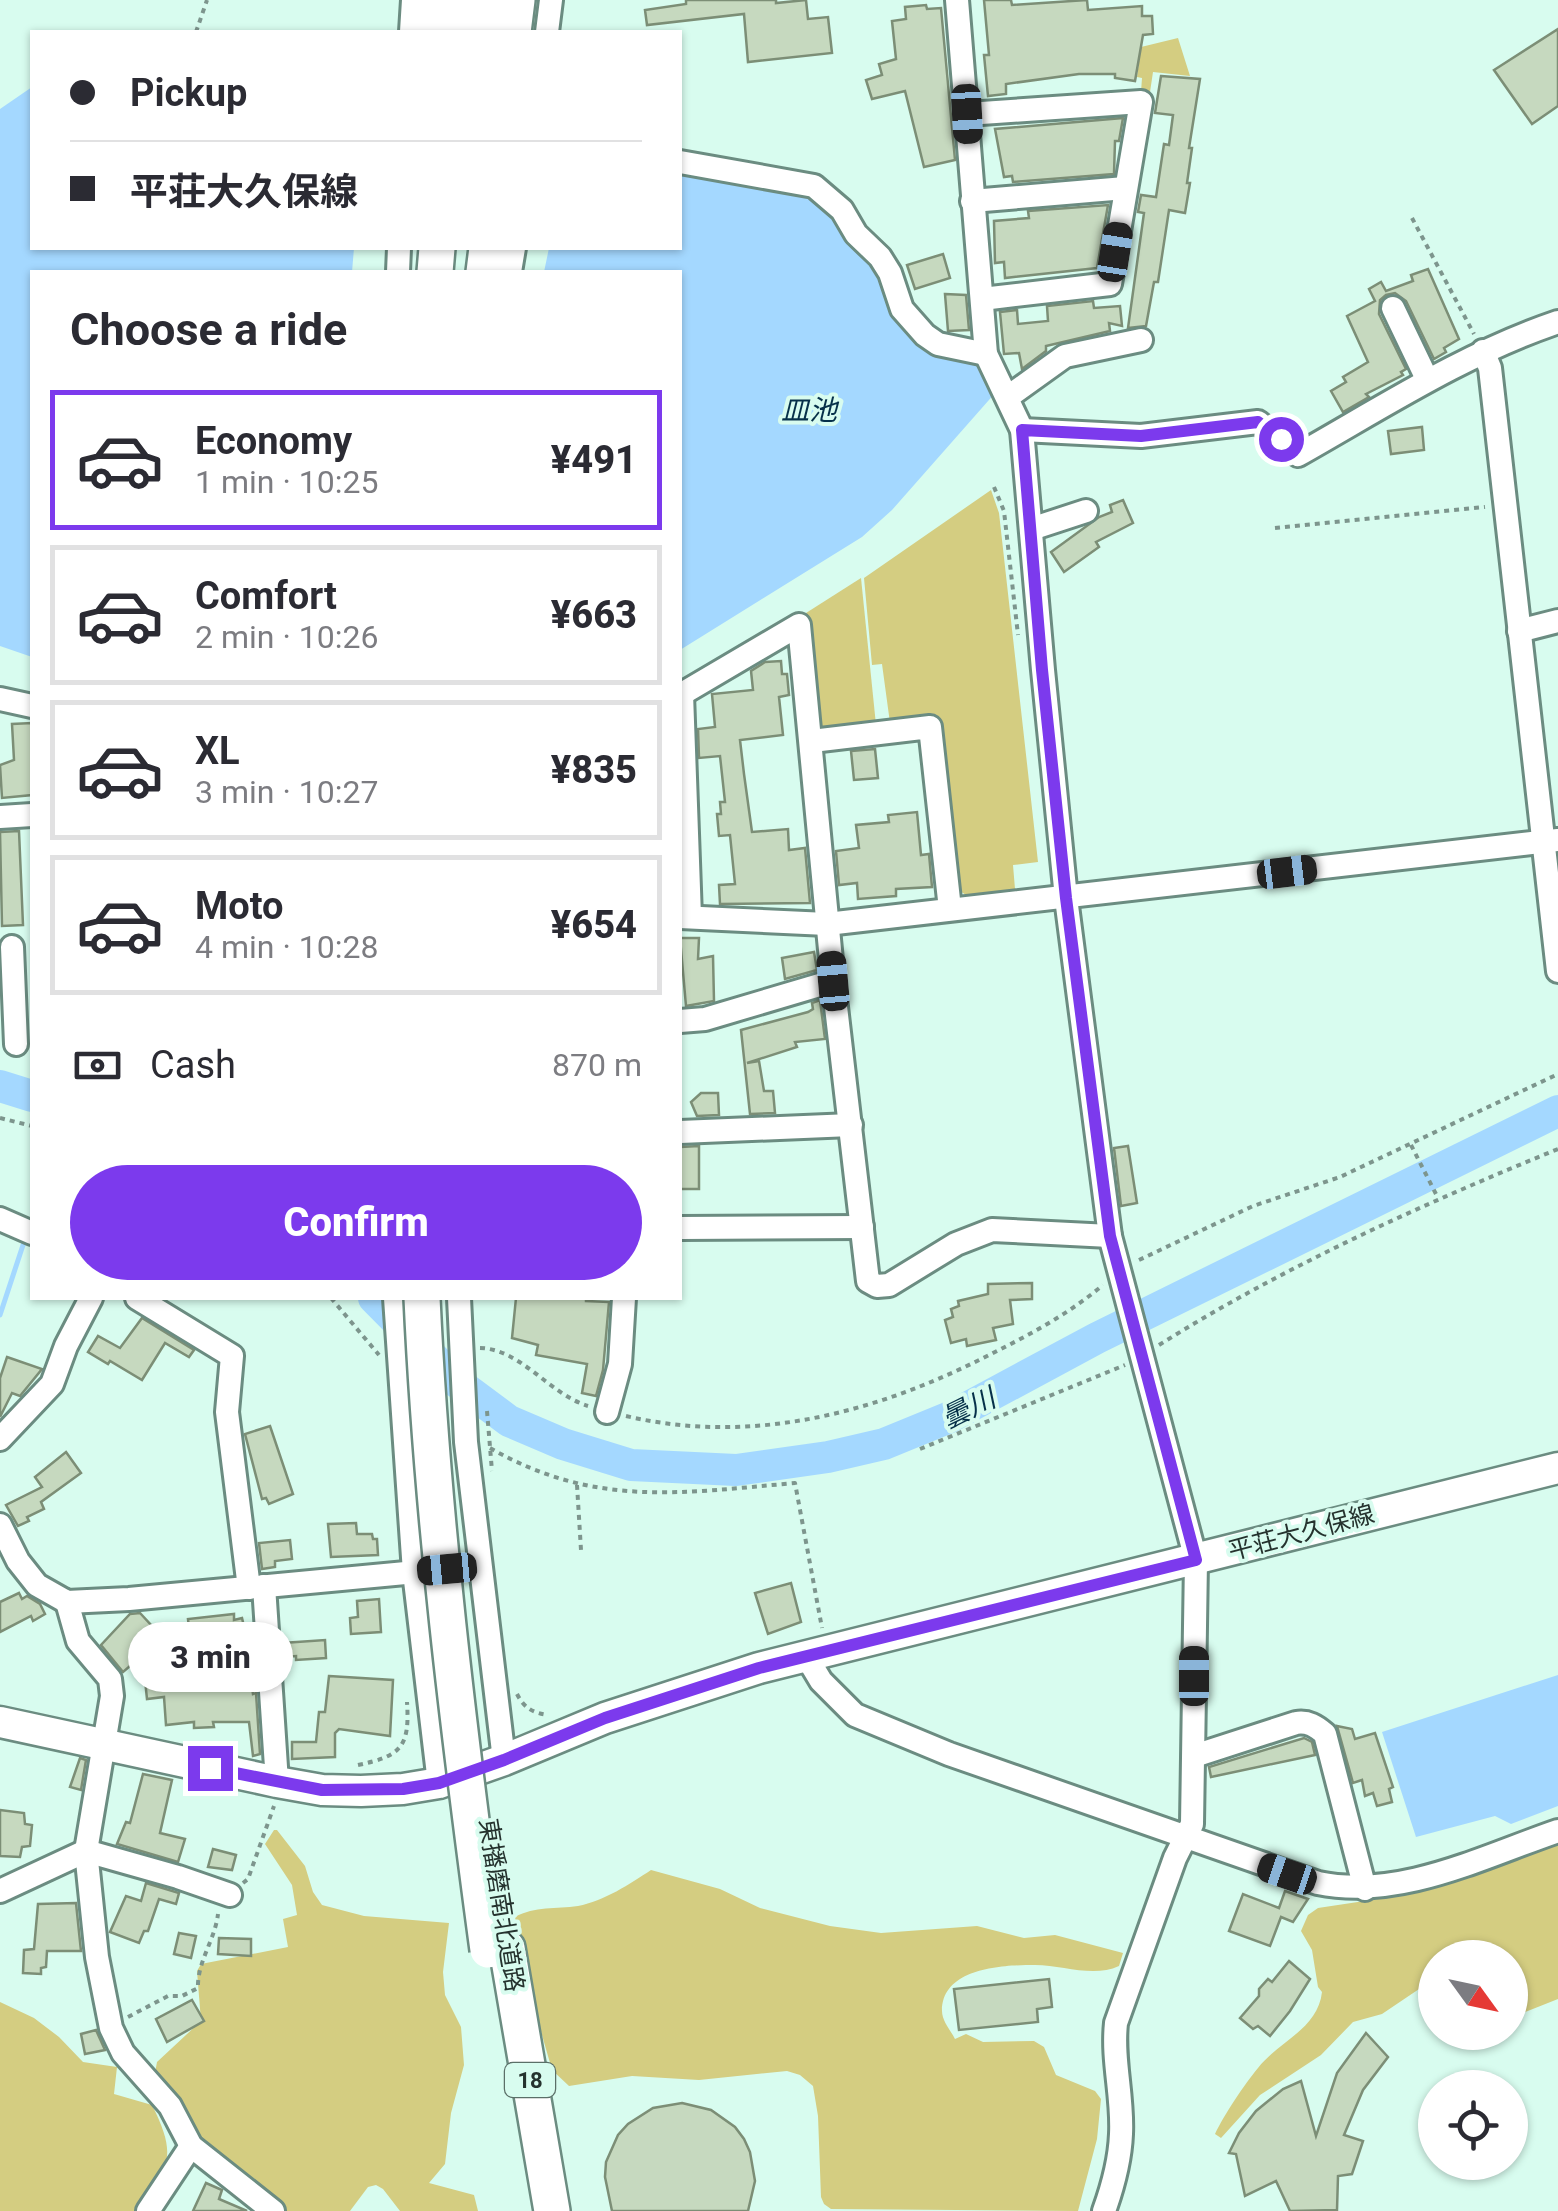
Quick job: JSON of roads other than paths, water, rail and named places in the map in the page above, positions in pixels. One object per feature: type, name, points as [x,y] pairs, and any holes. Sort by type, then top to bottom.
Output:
[{"type":"highway","points":[[431,30],[435,0]]},
{"type":"highway","points":[[460,30],[464,0]]},
{"type":"highway","points":[[487,30],[490,0]]},
{"type":"highway","points":[[513,30],[517,0]]},
{"type":"highway","name":"東播磨南北道路","points":[[422,1300],[434,1490],[466,1790],[552,2211]]},
{"type":"highway","name":"東播磨南北道路","points":[[440,1300],[464,1601],[527,2211]]},
{"type":"main road","name":"平荘大久保線","points":[[0,1722],[322,1790],[403,1789],[439,1783],[504,1760],[820,1638],[1196,1560],[1558,1468]]},
{"type":"street","points":[[411,30],[413,0]]},
{"type":"street","points":[[546,30],[550,0]]},
{"type":"street","points":[[958,0],[986,354],[1022,430],[1066,898],[1110,1236],[1196,1560],[1192,1824],[1116,2023],[1113,2051],[1121,2132],[1114,2182],[1104,2211]]},
{"type":"street","points":[[967,114],[1141,102],[1110,284],[982,298]]},
{"type":"street","points":[[682,162],[814,186],[842,210],[856,234],[880,257],[902,308],[925,335],[938,344],[986,354]]},
{"type":"street","points":[[972,201],[1125,188]]},
{"type":"street","points":[[1393,308],[1427,379]]},
{"type":"street","points":[[1022,430],[1141,436],[1258,422],[1298,456],[1427,379],[1558,322]]},
{"type":"street","points":[[1008,397],[1065,356],[1140,340]]},
{"type":"street","points":[[1483,352],[1490,368],[1519,631],[1551,841],[1558,971]]},
{"type":"street","points":[[1031,529],[1086,512]]},
{"type":"street","points":[[1519,631],[1558,621]]},
{"type":"street","points":[[682,693],[799,625],[827,924],[868,1281],[877,1286],[889,1285],[956,1244],[992,1230],[1110,1236]]},
{"type":"street","points":[[0,699],[30,706]]},
{"type":"street","points":[[812,741],[930,727],[950,909]]},
{"type":"street","points":[[682,750],[685,917],[827,924],[1551,841]]},
{"type":"street","points":[[0,817],[30,815]]},
{"type":"street","points":[[15,947],[16,1044]]},
{"type":"street","points":[[682,1021],[706,1019],[833,981]]},
{"type":"street","points":[[682,1132],[851,1126]]},
{"type":"street","points":[[0,1220],[30,1232]]},
{"type":"street","points":[[682,1228],[862,1227]]},
{"type":"street","points":[[0,1439],[52,1384],[90,1300]]},
{"type":"street","points":[[139,1300],[232,1356],[227,1412],[257,1587],[277,1782]]},
{"type":"street","points":[[394,1300],[414,1572],[439,1783]]},
{"type":"street","points":[[459,1300],[460,1348],[478,1440],[480,1566],[504,1760]]},
{"type":"street","points":[[607,1412],[620,1364],[624,1300]]},
{"type":"street","points":[[0,1525],[18,1561],[36,1585],[67,1602],[480,1566]]},
{"type":"street","points":[[67,1602],[78,1641],[110,1678],[112,1696],[86,1851],[97,1957],[111,2028],[123,2053],[170,2106],[191,2146],[273,2211]]},
{"type":"street","points":[[820,1638],[820,1682],[855,1716],[949,1754],[1318,1884],[1346,1889],[1403,1884],[1558,1830]]},
{"type":"street","points":[[1194,1756],[1296,1723],[1305,1721],[1316,1726],[1325,1734],[1365,1888]]},
{"type":"street","points":[[0,1892],[86,1851],[230,1895]]},
{"type":"street","points":[[148,2211],[191,2146]]},
{"type":"water","points":[[30,88],[30,250],[354,250],[352,270],[30,270],[30,656],[0,646],[0,109]]},
{"type":"water","name":"皿池","points":[[682,169],[811,191],[877,267],[893,311],[978,360],[996,392],[892,510],[862,537],[682,649],[682,270],[544,270],[549,250],[682,250]]},
{"type":"water","points":[[1558,1675],[1558,1806],[1511,1824],[1495,1816],[1416,1837],[1382,1732]]},
{"type":"waterway","name":"曇川","points":[[0,1086],[30,1095]]},
{"type":"waterway","name":"曇川","points":[[376,1300],[458,1383],[509,1421],[563,1444],[631,1465],[736,1470],[828,1457],[884,1444],[950,1417],[1097,1338],[1558,1111]]},
{"type":"waterway","points":[[0,1315],[25,1239]]}]
